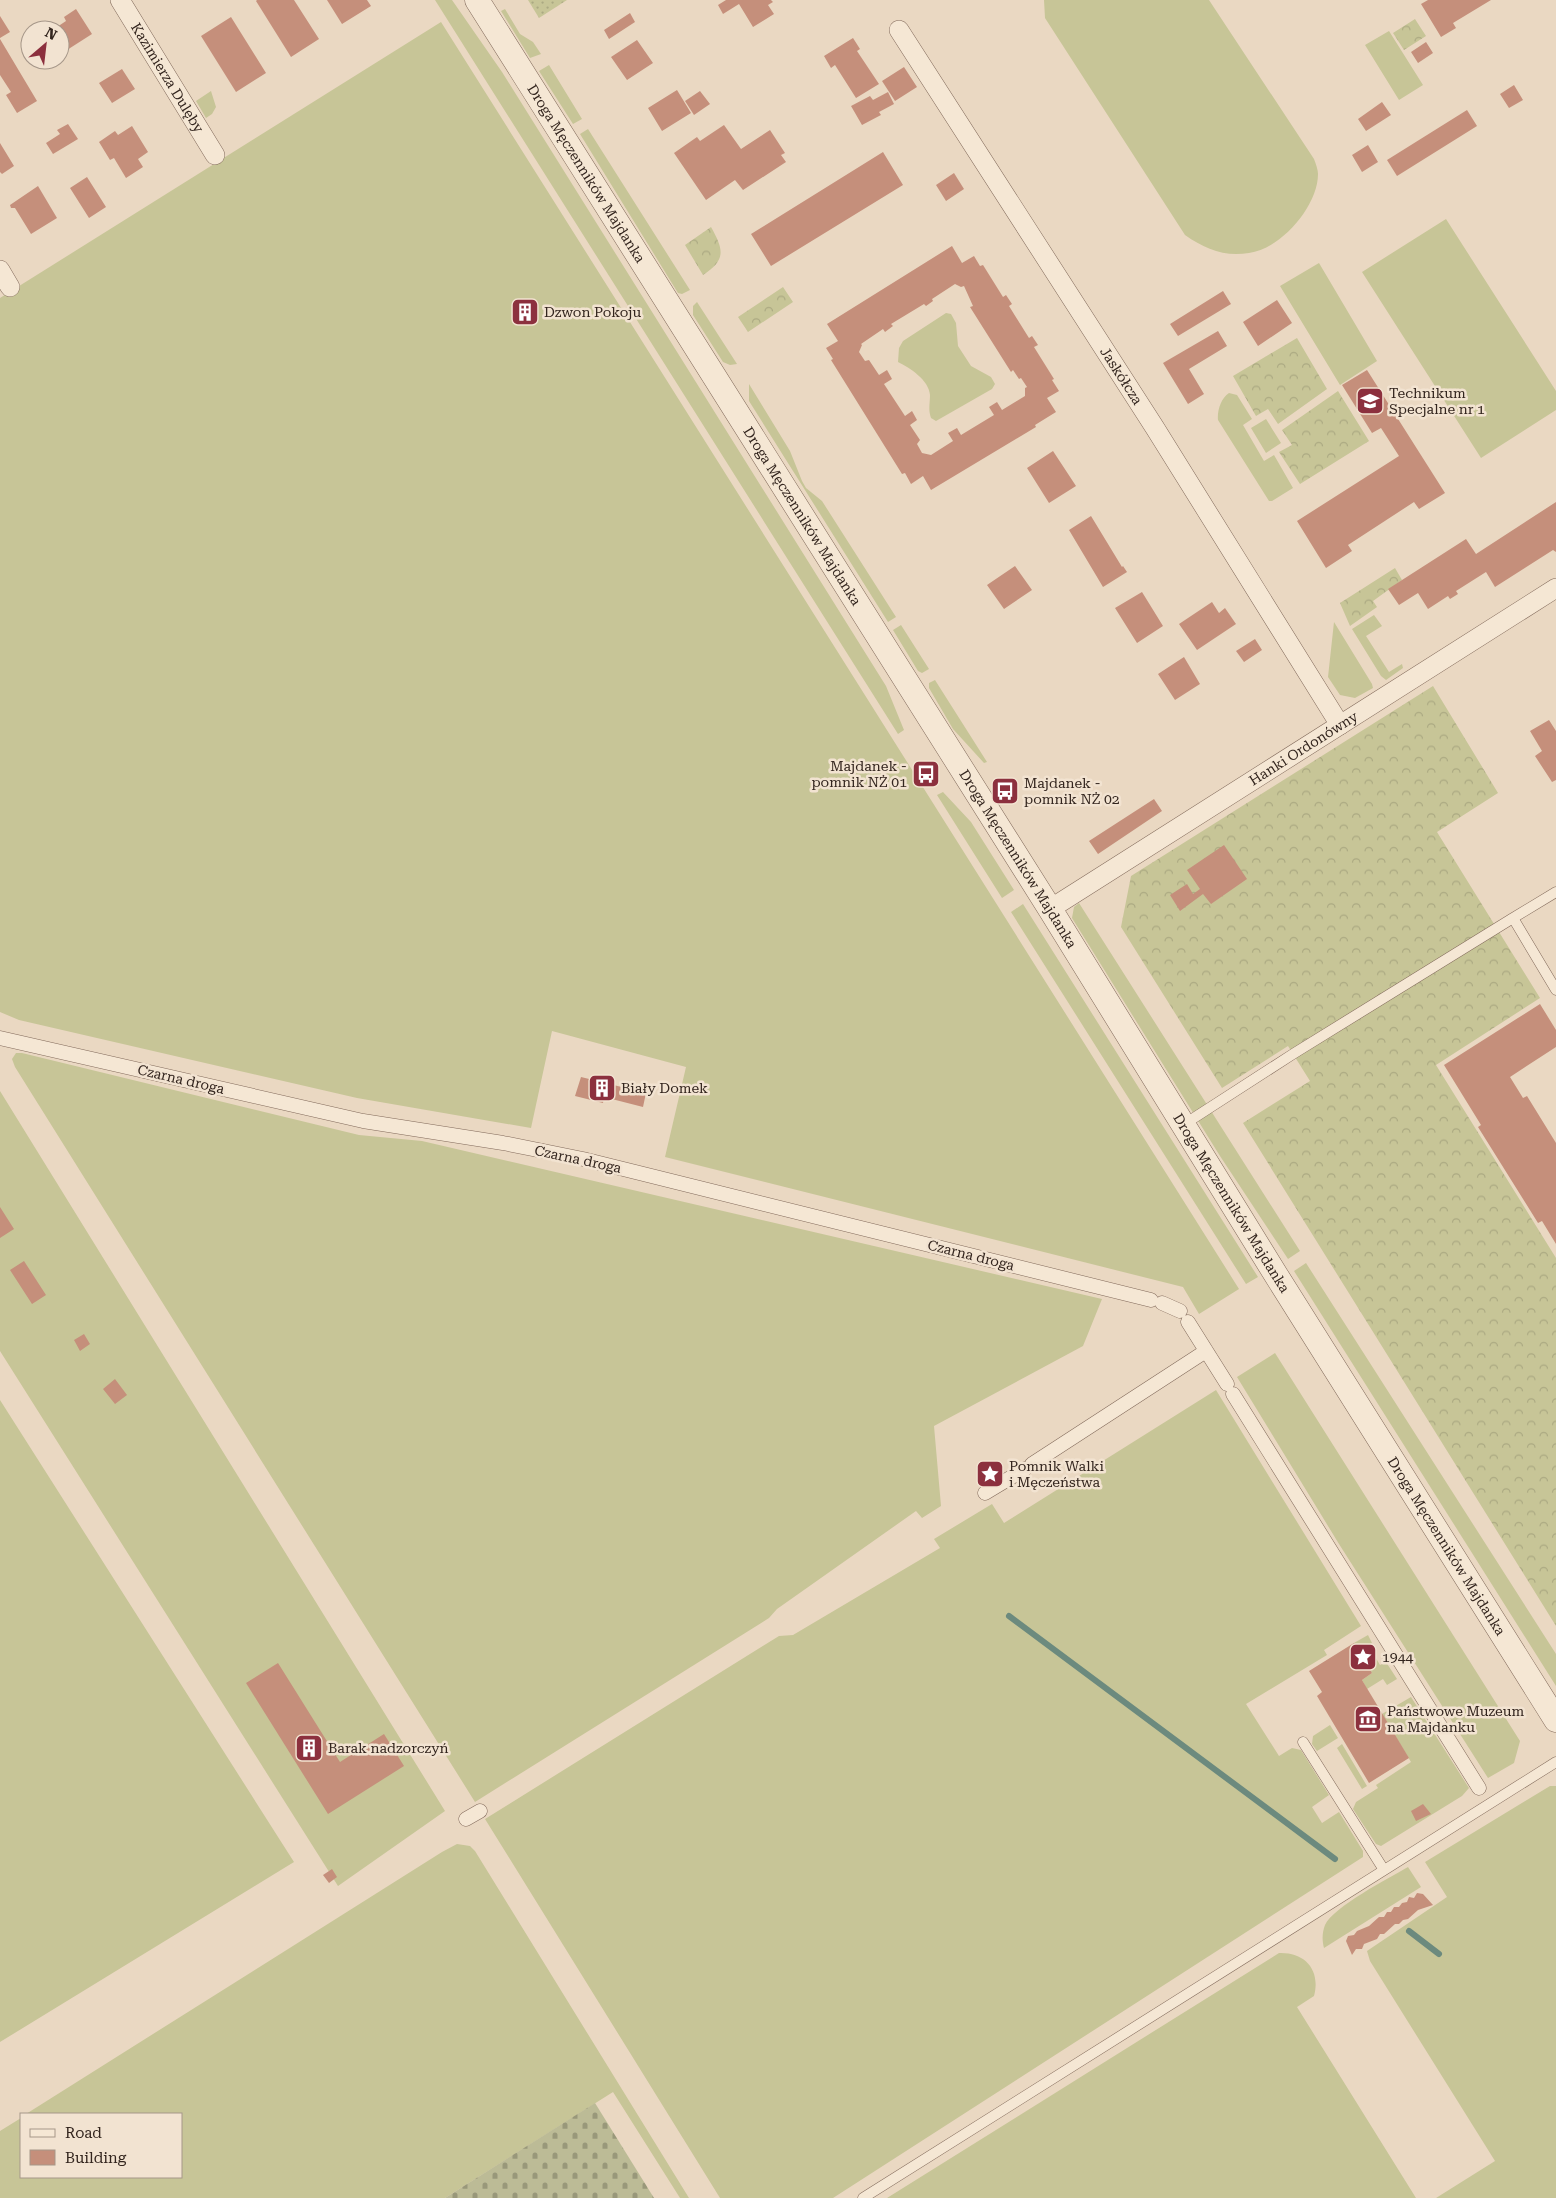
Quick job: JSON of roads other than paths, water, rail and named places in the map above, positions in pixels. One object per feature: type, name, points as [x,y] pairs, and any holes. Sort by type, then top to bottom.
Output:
[{"type":"street","name":"Kazimierza Dulęby","points":[[120,0],[215,155]]},
{"type":"street","name":"Droga Męczenników Majdanka","points":[[482,4],[1556,1720]]},
{"type":"street","name":"Jaskółcza","points":[[899,30],[1155,428],[1340,725]]},
{"type":"street","points":[[0,270],[10,286]]},
{"type":"street","name":"Hanki Ordonówny","points":[[1050,910],[1556,588]]},
{"type":"street","name":"Czarna droga","points":[[0,1038],[363,1121],[503,1143],[583,1159],[1157,1301],[1184,1316],[1206,1351]]},
{"type":"street","points":[[985,1493],[1206,1351],[1479,1788]]},
{"type":"street","points":[[466,1819],[480,1811]]},
{"type":"lane","points":[[1183,1124],[1556,892]]},
{"type":"lane","points":[[1513,918],[1556,990]]},
{"type":"lane","points":[[1303,1742],[1384,1870]]},
{"type":"lane","points":[[863,2198],[1556,1762]]},
{"type":"waterway","points":[[1009,1616],[1335,1859]]},
{"type":"waterway","points":[[1409,1931],[1439,1954]]},
{"type":"place","name":"Dzwon Pokoju","points":[[525,312]]},
{"type":"place","name":"Technikum Specjalne nr 1","points":[[1370,401]]},
{"type":"place","name":"Majdanek - pomnik NŻ 01","points":[[926,774]]},
{"type":"place","name":"Majdanek - pomnik NŻ 02","points":[[1005,791]]},
{"type":"place","name":"Biały Domek","points":[[602,1088]]},
{"type":"place","name":"Pomnik Walki i Męczeństwa","points":[[990,1474]]},
{"type":"place","name":"1944","points":[[1363,1657]]},
{"type":"place","name":"Państwowe Muzeum na Majdanku","points":[[1368,1719]]},
{"type":"place","name":"Barak nadzorczyń","points":[[309,1748]]}]
